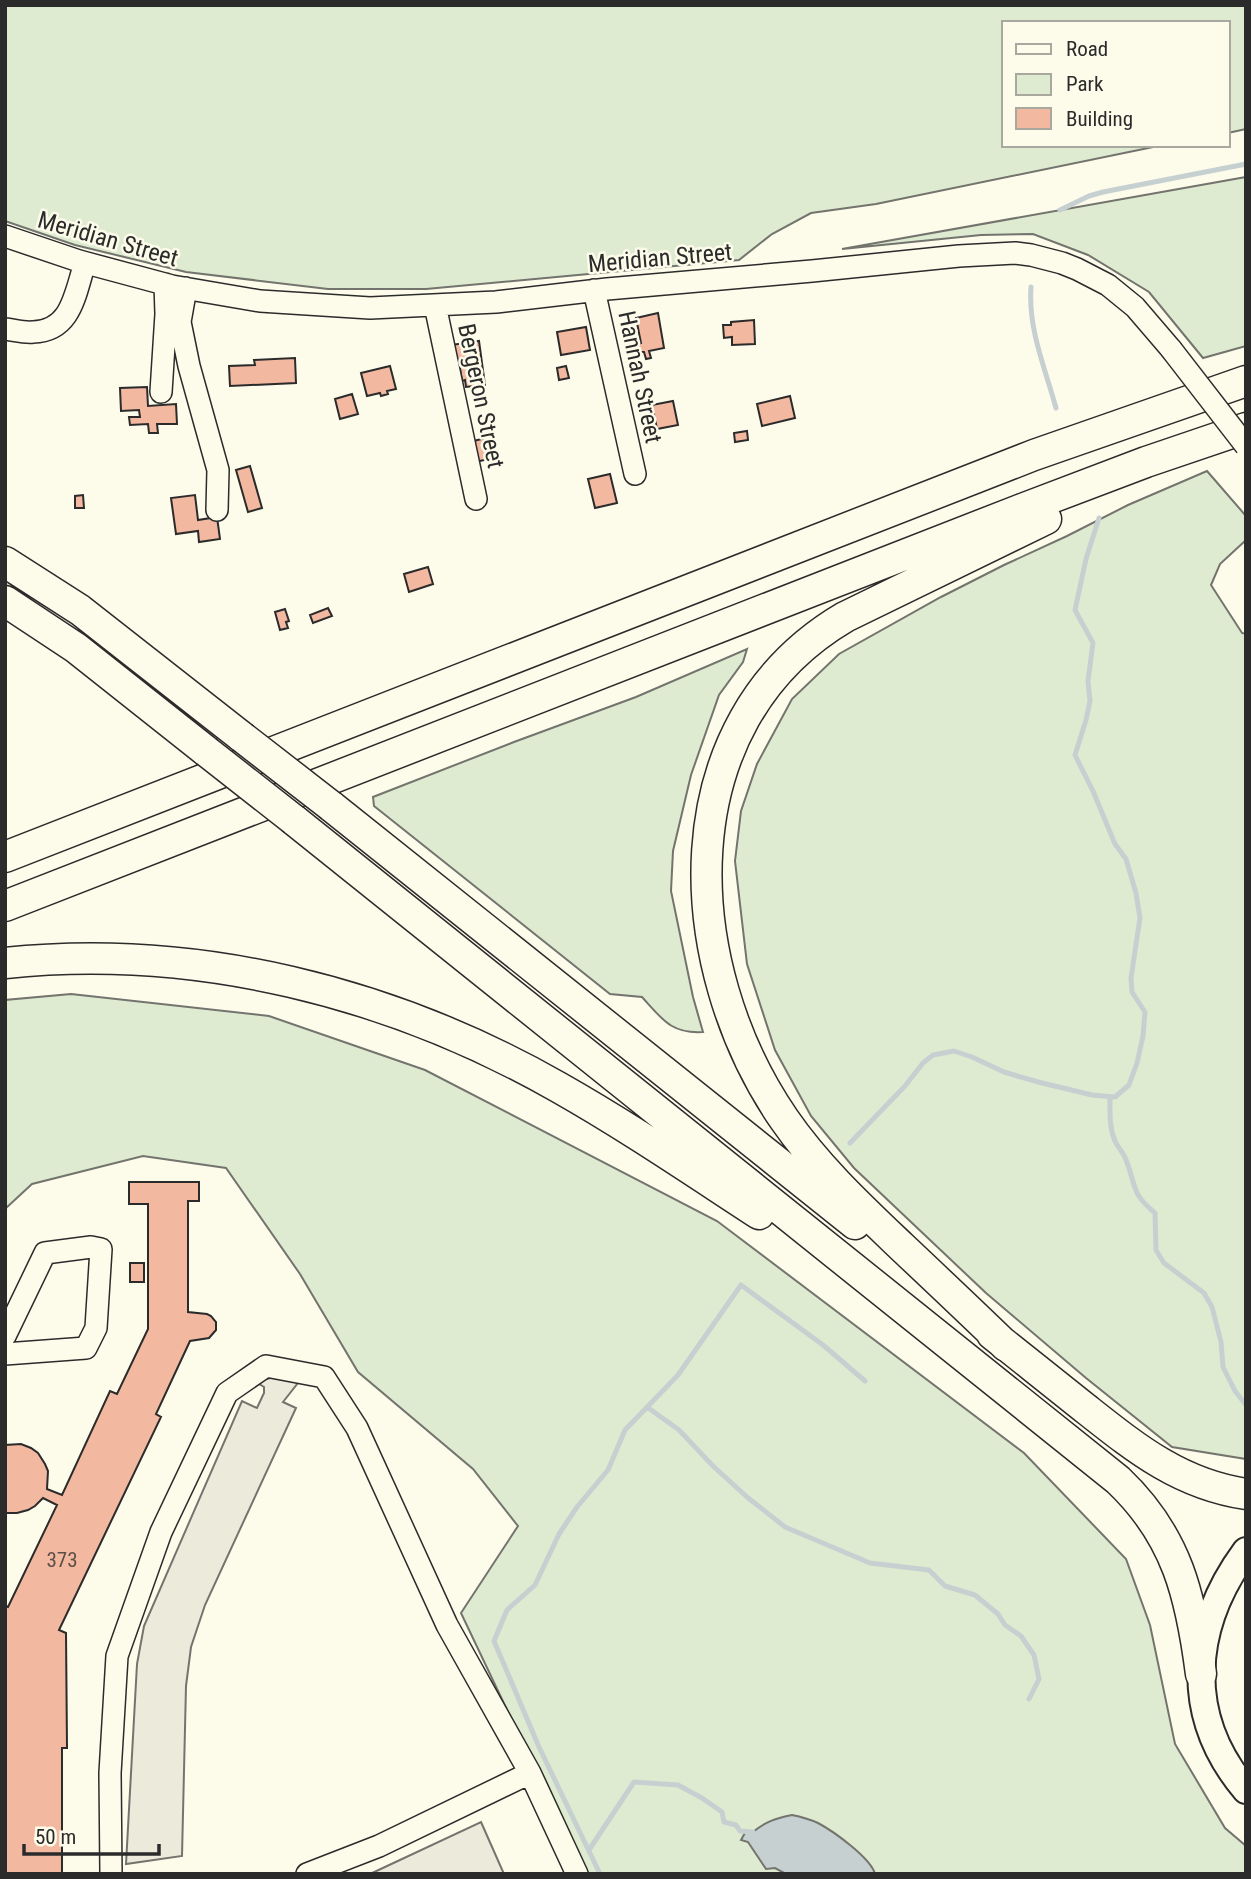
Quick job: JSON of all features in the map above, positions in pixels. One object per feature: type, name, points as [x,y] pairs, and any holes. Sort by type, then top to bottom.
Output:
[{"type":"highway","points":[[5,857],[1012,464],[1246,381]]},
{"type":"highway","points":[[5,906],[1010,514],[1246,428]]},
{"type":"highway","points":[[1006,1346],[829,1175],[795,1134],[758,1077],[727,1002],[708,921],[706,856],[712,807],[726,758],[757,699],[789,660],[826,629],[864,607],[1207,441]]},
{"type":"highway","points":[[5,562],[89,617],[331,806],[1111,1428],[1163,1466],[1207,1486],[1246,1494]]},
{"type":"highway","points":[[5,601],[76,648],[1093,1459],[1141,1503],[1160,1529],[1175,1558],[1189,1605],[1200,1674]]},
{"type":"highway","points":[[5,963],[93,958],[159,961],[222,968],[318,988],[411,1018],[499,1056],[586,1102],[906,1309]]},
{"type":"main road","points":[[1246,1551],[1229,1574],[1216,1602],[1203,1644],[1200,1674],[1204,1709],[1214,1740],[1228,1767],[1246,1790]]},
{"type":"street","name":"Meridian Street","points":[[5,236],[85,263],[176,286],[260,301],[370,308],[496,302],[594,290],[799,273],[958,256],[1015,253],[1031,255],[1077,269],[1108,285],[1135,307],[1246,446]]},
{"type":"street","points":[[5,329],[32,333],[53,329],[69,313],[85,263]]},
{"type":"street","points":[[161,392],[166,314],[176,286]]},
{"type":"street","points":[[176,286],[189,366],[218,470],[217,510]]},
{"type":"street","name":"Hannah Street","points":[[594,290],[635,474]]},
{"type":"street","name":"Bergeron Street","points":[[435,304],[476,499]]},
{"type":"street","points":[[5,1336],[45,1253],[90,1247],[101,1250],[96,1328],[86,1348],[5,1354]]},
{"type":"street","points":[[111,1874],[110,1773],[117,1656],[161,1532],[228,1393],[266,1366],[324,1377],[357,1428],[447,1625],[530,1773],[577,1874]]},
{"type":"street","points":[[307,1874],[379,1846],[530,1773]]},
{"type":"green space","points":[[5,5],[1246,5],[1246,129],[1230,133],[1230,21],[1002,21],[1002,147],[1153,147],[876,204],[811,213],[772,234],[739,260],[426,289],[328,289],[186,272],[75,245],[5,221]]},
{"type":"green space","points":[[1246,177],[1246,346],[1203,358],[1149,292],[1088,255],[1033,234],[981,235],[842,249]]},
{"type":"green space","points":[[1207,471],[1246,516],[1246,540],[1220,564],[1211,585],[1242,633],[1246,634],[1246,1459],[1172,1447],[986,1293],[854,1168],[811,1116],[775,1050],[747,964],[735,861],[741,811],[757,764],[792,699],[839,654],[1004,565],[1128,505]]},
{"type":"green space","points":[[747,649],[743,662],[719,695],[691,775],[673,851],[671,891],[703,1032],[675,1028],[642,997],[610,994],[374,806],[373,797],[636,697]]},
{"type":"green space","points":[[71,994],[269,1016],[425,1070],[717,1221],[1024,1453],[1126,1559],[1150,1625],[1175,1744],[1225,1828],[1246,1846],[1246,1874],[585,1874],[461,1613],[518,1526],[473,1469],[358,1372],[300,1274],[226,1168],[143,1156],[32,1184],[5,1209],[5,1000]]},
{"type":"shaded area","points":[[274,1377],[301,1379],[283,1402],[296,1408],[205,1605],[191,1647],[186,1686],[182,1856],[126,1864],[137,1664],[144,1626],[242,1401],[257,1408],[264,1387],[256,1382]]},
{"type":"shaded area","points":[[792,1815],[815,1822],[833,1832],[867,1860],[875,1874],[786,1874],[775,1868],[766,1869],[748,1842],[741,1840],[746,1831],[753,1832],[771,1821]]},
{"type":"shaded area","points":[[481,1822],[504,1874],[370,1874]]},
{"type":"building","points":[[658,313],[664,348],[649,351],[651,358],[646,359],[638,344],[641,343],[636,318]]},
{"type":"building","points":[[754,320],[755,344],[732,345],[732,337],[724,338],[723,325]]},
{"type":"building","points":[[586,327],[590,350],[561,355],[557,332]]},
{"type":"building","points":[[479,341],[485,385],[466,387],[465,380],[462,381],[459,362],[454,363],[451,345]]},
{"type":"building","points":[[295,358],[296,383],[230,386],[229,366],[255,365],[254,360]]},
{"type":"building","points":[[390,366],[396,389],[381,396],[380,393],[367,396],[361,373]]},
{"type":"building","points":[[566,366],[569,378],[559,380],[557,368]]},
{"type":"building","points":[[147,387],[148,406],[176,404],[177,424],[157,424],[158,433],[149,433],[148,424],[130,425],[129,417],[140,417],[139,410],[121,411],[120,388]]},
{"type":"building","points":[[352,394],[358,414],[340,419],[335,399]]},
{"type":"building","points":[[790,396],[795,418],[762,426],[757,404]]},
{"type":"building","points":[[673,401],[678,425],[657,429],[652,405]]},
{"type":"building","points":[[747,431],[748,440],[735,442],[734,433]]},
{"type":"building","points":[[489,437],[490,440],[495,439],[496,444],[491,445],[494,458],[470,463],[466,443]]},
{"type":"building","points":[[250,466],[262,508],[248,512],[236,470]]},
{"type":"building","points":[[610,474],[617,503],[595,508],[588,479]]},
{"type":"building","points":[[83,495],[84,508],[75,508],[75,496]]},
{"type":"building","points":[[195,495],[198,520],[217,517],[220,539],[199,542],[198,531],[176,534],[171,498]]},
{"type":"building","points":[[428,567],[433,584],[409,592],[404,574]]},
{"type":"building","points":[[328,608],[332,616],[313,623],[310,615]]},
{"type":"building","points":[[285,609],[288,628],[280,630],[275,612]]},
{"type":"building","points":[[129,1182],[199,1182],[199,1201],[188,1201],[188,1312],[211,1316],[216,1322],[216,1330],[209,1338],[190,1341],[156,1414],[161,1417],[59,1630],[66,1633],[67,1748],[62,1748],[62,1874],[5,1874],[5,1606],[8,1607],[57,1505],[43,1498],[28,1510],[5,1513],[5,1445],[21,1444],[38,1453],[48,1471],[47,1489],[62,1495],[110,1391],[117,1394],[148,1329],[148,1204],[129,1204]]},
{"type":"building","points":[[130,1263],[144,1263],[144,1282],[130,1282]]},
{"type":"waterway","points":[[1060,210],[1103,192],[1246,164]]},
{"type":"waterway","points":[[1031,287],[1035,333],[1056,408]]},
{"type":"waterway","points":[[850,1143],[933,1055],[954,1051],[1004,1072],[1092,1095],[1115,1097],[1129,1085],[1143,1036],[1145,1012],[1132,992],[1131,978],[1140,918],[1136,893],[1126,859],[1115,844],[1075,755],[1090,701],[1088,681],[1093,643],[1075,610],[1086,559],[1099,518]]},
{"type":"waterway","points":[[1110,1097],[1113,1136],[1125,1157],[1135,1189],[1141,1200],[1155,1213],[1156,1250],[1164,1263],[1204,1293],[1212,1307],[1221,1342],[1223,1367],[1235,1391],[1246,1405]]},
{"type":"waterway","points":[[600,1874],[539,1747],[494,1641],[507,1610],[535,1585],[559,1534],[577,1507],[608,1470],[625,1430],[678,1375],[741,1285],[823,1345],[865,1381]]},
{"type":"waterway","points":[[647,1407],[679,1430],[713,1466],[785,1527],[870,1563],[929,1570],[945,1586],[975,1595],[998,1614],[1005,1625],[1021,1636],[1034,1655],[1039,1679],[1029,1699]]},
{"type":"waterway","points":[[589,1850],[634,1782],[678,1785],[722,1812],[724,1822],[736,1825],[740,1831],[753,1832]]}]
